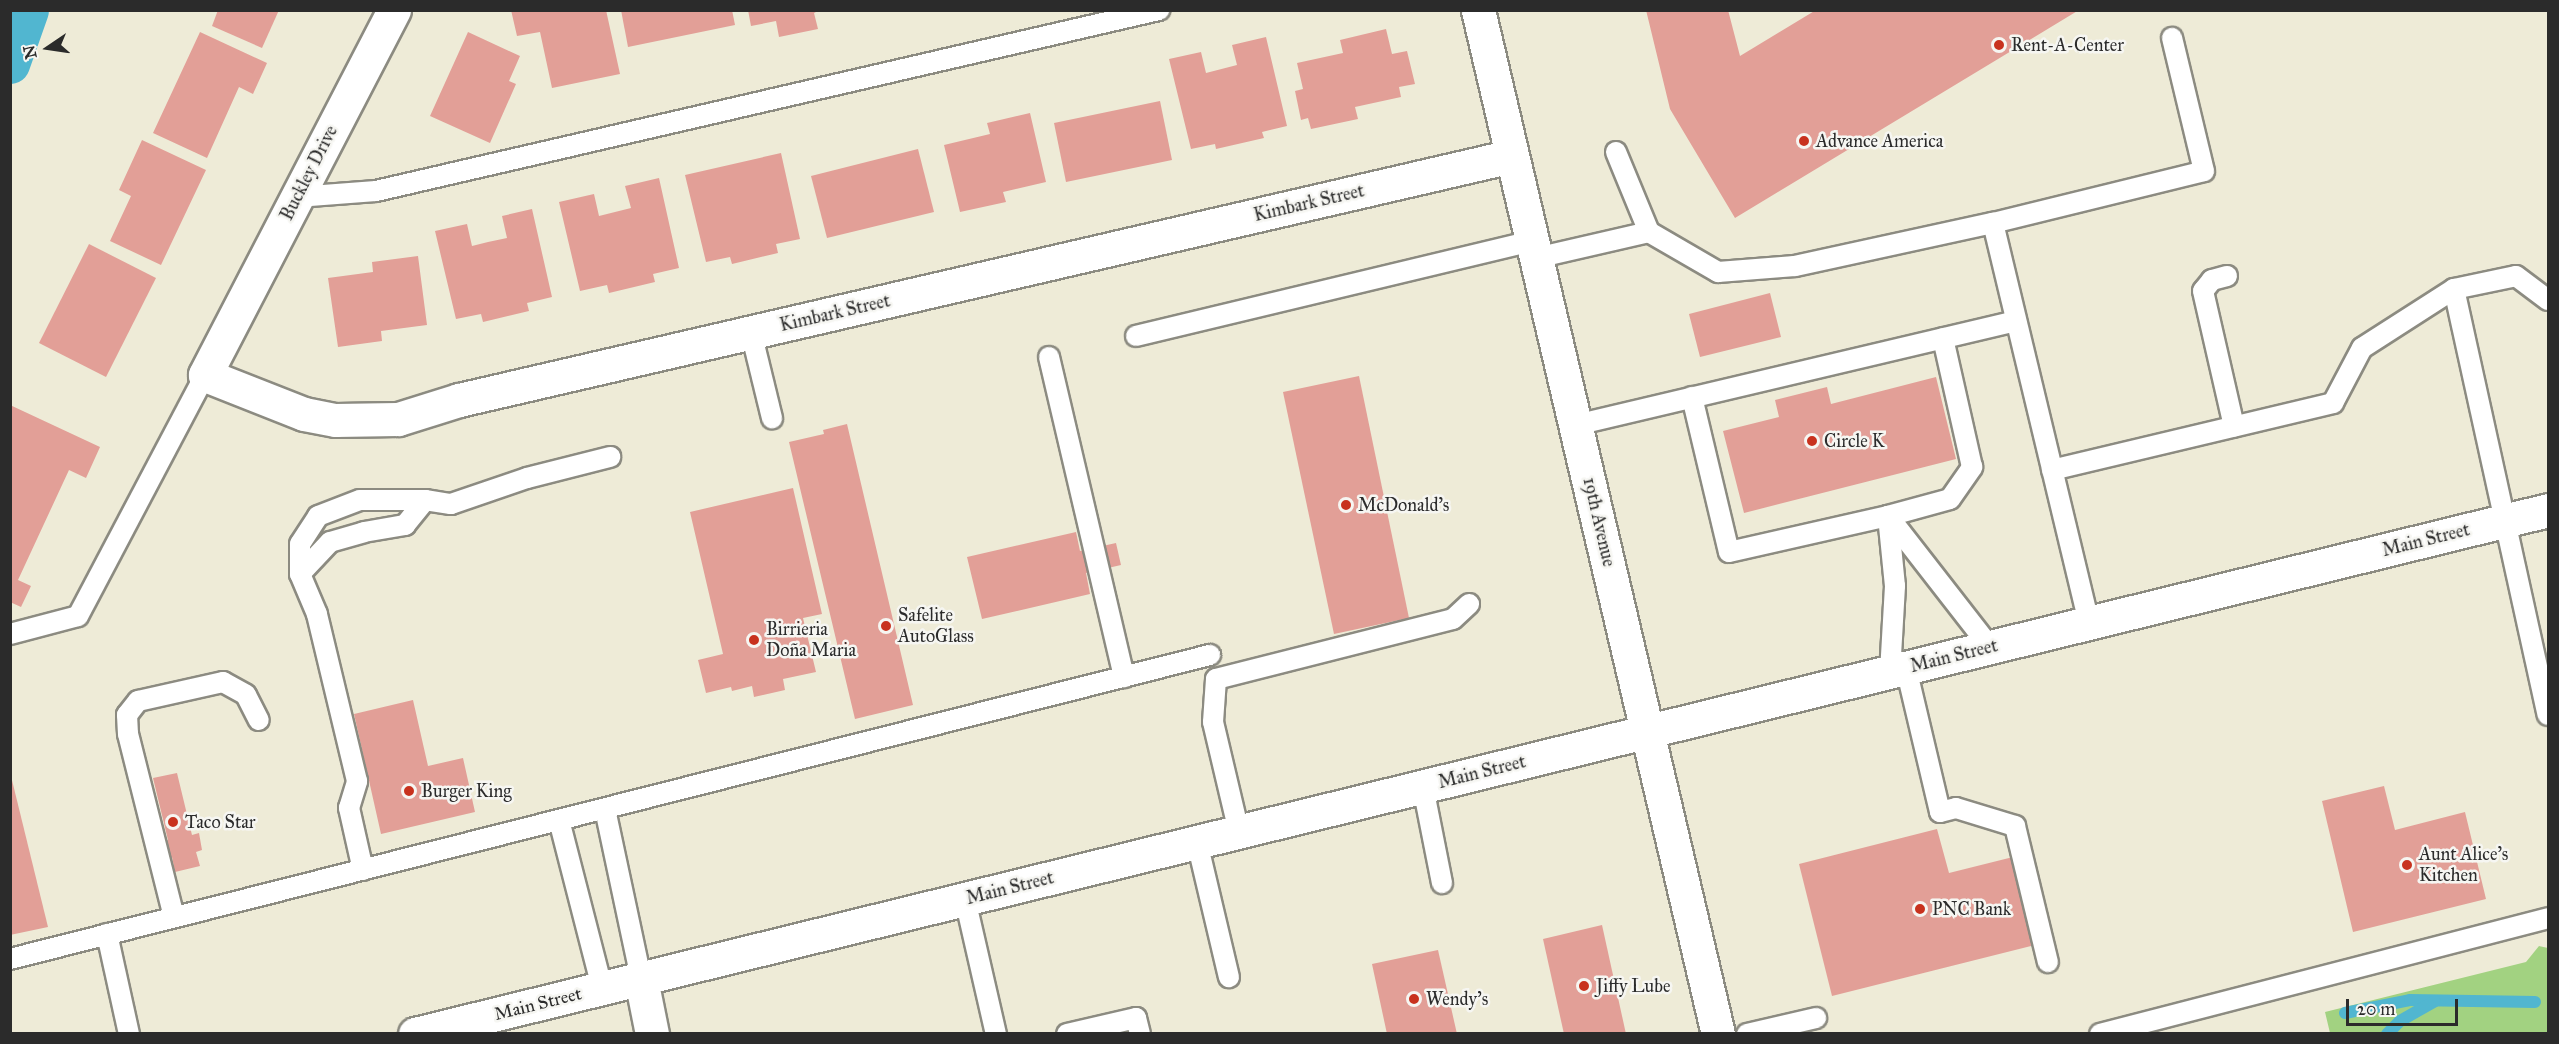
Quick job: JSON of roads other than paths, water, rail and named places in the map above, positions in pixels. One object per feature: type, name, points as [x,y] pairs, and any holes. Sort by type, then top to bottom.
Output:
[{"type":"main road","name":"Buckley Drive","points":[[205,375],[394,10]]},
{"type":"main road","name":"19th Avenue","points":[[1478,10],[1718,1034]]},
{"type":"main road","name":"Kimbark Street","points":[[205,375],[304,414],[335,420],[398,419],[459,400],[1512,156]]},
{"type":"main road","name":"Main Street","points":[[415,1034],[2548,510]]},
{"type":"main road","points":[[641,979],[652,1034]]},
{"type":"lane","points":[[297,197],[376,191],[1159,10]]},
{"type":"lane","points":[[1616,152],[1649,231],[1718,272],[1795,266],[1993,223],[2204,171],[2172,38]]},
{"type":"lane","points":[[1993,223],[2089,623]]},
{"type":"lane","points":[[1136,336],[1534,250],[1649,231]]},
{"type":"lane","points":[[2228,276],[2212,280],[2203,291],[2234,426]]},
{"type":"lane","points":[[2052,470],[2333,403],[2362,348],[2454,289],[2516,276],[2548,300]]},
{"type":"lane","points":[[2454,289],[2548,715]]},
{"type":"lane","points":[[1576,424],[2016,321]]},
{"type":"lane","points":[[751,332],[772,418]]},
{"type":"lane","points":[[1692,397],[1729,552],[1888,516],[1950,500],[1972,467],[1942,338]]},
{"type":"lane","points":[[1049,357],[1124,677]]},
{"type":"lane","points":[[10,634],[78,616],[205,375]]},
{"type":"lane","points":[[363,870],[349,808],[357,782],[317,614],[300,574],[300,544],[318,516],[360,500],[425,500],[451,504],[527,478],[610,457]]},
{"type":"lane","points":[[300,574],[330,542],[364,532],[405,525],[425,500]]},
{"type":"lane","points":[[1888,516],[1990,647]]},
{"type":"lane","points":[[1888,516],[1895,586],[1898,670],[1940,812],[1956,808],[2015,826],[2048,962]]},
{"type":"lane","points":[[1239,832],[1214,722],[1216,680],[1453,619],[1469,604]]},
{"type":"lane","points":[[10,959],[1210,655]]},
{"type":"lane","points":[[174,917],[128,734],[127,715],[138,701],[223,682],[246,695],[259,720]]},
{"type":"lane","points":[[1423,787],[1442,883]]},
{"type":"lane","points":[[605,808],[641,979]]},
{"type":"lane","points":[[559,820],[602,988]]},
{"type":"lane","points":[[1197,842],[1229,977]]},
{"type":"lane","points":[[965,899],[996,1034]]},
{"type":"lane","points":[[2100,1034],[2548,918]]},
{"type":"lane","points":[[107,934],[129,1034]]},
{"type":"lane","points":[[1067,1034],[1136,1018],[1140,1034]]},
{"type":"lane","points":[[1747,1034],[1816,1018]]},
{"type":"waterway","points":[[10,64],[29,10]]},
{"type":"waterway","points":[[2345,1013],[2410,1000],[2535,1002]]},
{"type":"waterway","points":[[2387,1034],[2400,1021],[2435,1001]]},
{"type":"place","name":"Rent-A-Center","points":[[1999,45]]},
{"type":"place","name":"Advance America","points":[[1804,141]]},
{"type":"place","name":"Circle K","points":[[1812,441]]},
{"type":"place","name":"McDonald's","points":[[1346,505]]},
{"type":"place","name":"Safelite AutoGlass","points":[[886,626]]},
{"type":"place","name":"Birrieria Doña Maria","points":[[754,640]]},
{"type":"place","name":"Burger King","points":[[409,791]]},
{"type":"place","name":"Taco Star","points":[[173,822]]},
{"type":"place","name":"Aunt Alice's Kitchen","points":[[2407,865]]},
{"type":"place","name":"PNC Bank","points":[[1920,909]]},
{"type":"place","name":"Jiffy Lube","points":[[1584,986]]},
{"type":"place","name":"Wendy's","points":[[1414,999]]}]
